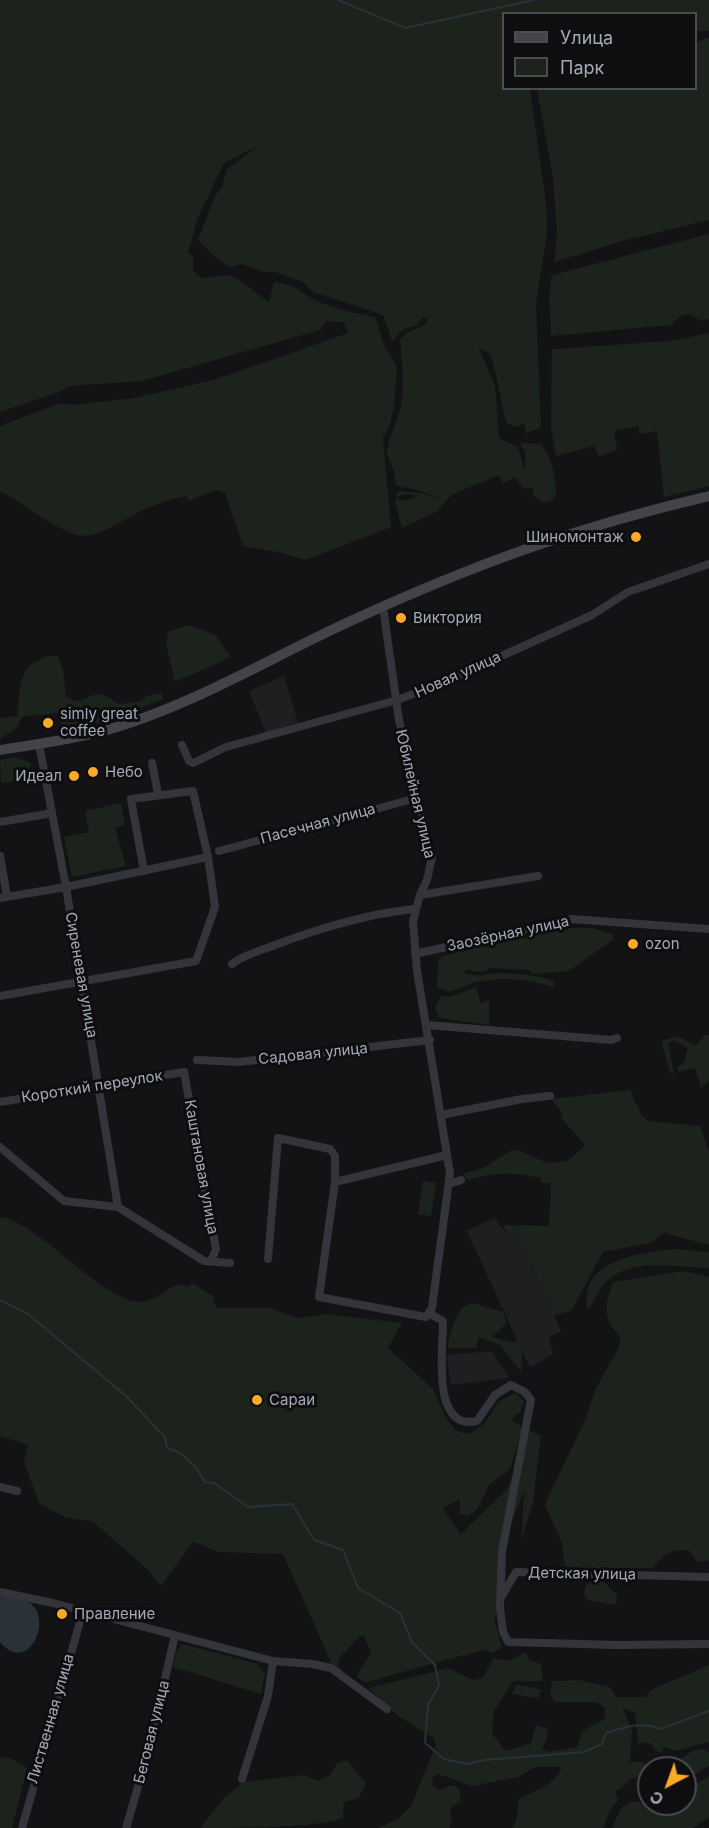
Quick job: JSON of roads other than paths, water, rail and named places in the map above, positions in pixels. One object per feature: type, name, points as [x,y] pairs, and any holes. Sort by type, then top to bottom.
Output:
[{"type":"main road","points":[[0,750],[105,731],[168,707],[383,607],[507,554],[640,512],[709,496]]},
{"type":"street","name":"Новая улица","points":[[182,745],[189,761],[198,762],[210,753],[226,747],[397,700],[440,684],[569,626],[628,592],[709,564]]},
{"type":"street","name":"Юбилейная улица","points":[[383,607],[399,720],[432,857],[427,880],[414,909],[415,954],[430,1040],[447,1155],[449,1184],[430,1314]]},
{"type":"street","name":"Сиреневая улица","points":[[39,744],[66,887],[118,1207]]},
{"type":"street","points":[[152,763],[158,794]]},
{"type":"street","points":[[0,996],[196,961],[215,907],[208,857],[193,790],[131,799],[144,871]]},
{"type":"street","name":"Пасечная улица","points":[[219,851],[417,798]]},
{"type":"street","points":[[0,822],[52,813]]},
{"type":"street","points":[[0,856],[3,897],[66,887],[208,857]]},
{"type":"street","points":[[420,895],[538,876]]},
{"type":"street","points":[[232,964],[251,953],[307,933],[377,912],[414,909]]},
{"type":"street","name":"Заозёрная улица","points":[[415,954],[571,919],[709,929]]},
{"type":"street","points":[[427,1025],[589,1038],[617,1038]]},
{"type":"street","name":"Садовая улица","points":[[197,1060],[239,1062],[430,1040]]},
{"type":"street","name":"Короткий переулок","points":[[0,1102],[184,1072]]},
{"type":"street","name":"Каштановая улица","points":[[184,1072],[216,1249],[211,1261]]},
{"type":"street","points":[[441,1115],[522,1099],[550,1096]]},
{"type":"street","points":[[268,1259],[278,1138],[330,1149],[335,1156],[335,1182],[319,1297],[418,1316],[430,1314],[443,1321],[443,1376],[447,1410],[460,1422],[477,1421],[495,1395],[511,1385],[525,1392],[531,1400],[509,1504],[502,1551],[500,1600],[503,1632],[512,1643],[709,1644]]},
{"type":"street","points":[[0,1147],[64,1201],[118,1207],[197,1257],[230,1263]]},
{"type":"street","points":[[335,1182],[447,1155]]},
{"type":"street","points":[[449,1184],[461,1180]]},
{"type":"street","points":[[0,1487],[17,1491]]},
{"type":"street","name":"Детская улица","points":[[500,1600],[510,1578],[516,1572],[709,1577]]},
{"type":"street","points":[[0,1592],[273,1661],[313,1664],[331,1668],[387,1709]]},
{"type":"street","name":"Лиственная улица","points":[[22,1828],[82,1611]]},
{"type":"street","name":"Беговая улица","points":[[126,1828],[149,1749],[175,1635]]},
{"type":"street","points":[[242,1779],[268,1696],[273,1661]]},
{"type":"waterway","points":[[338,0],[405,28],[534,0]]},
{"type":"waterway","points":[[0,1300],[28,1314],[125,1395],[165,1437],[167,1448],[179,1453],[189,1461],[205,1482],[214,1483],[248,1507],[292,1504],[314,1540],[343,1550],[358,1588],[400,1613],[412,1642],[435,1665],[439,1685],[428,1705],[425,1743],[444,1759],[467,1764],[485,1760],[584,1752],[602,1744],[606,1733],[640,1725],[661,1729],[709,1711]]},
{"type":"place","name":"Шиномонтаж","points":[[636,537]]},
{"type":"place","name":"Виктория","points":[[401,618]]},
{"type":"place","name":"simly great coffee","points":[[48,723]]},
{"type":"place","name":"Небо","points":[[93,772]]},
{"type":"place","name":"Идеал","points":[[74,776]]},
{"type":"place","name":"ozon","points":[[633,944]]},
{"type":"place","name":"Сараи","points":[[257,1400]]},
{"type":"place","name":"Правление","points":[[62,1614]]}]
